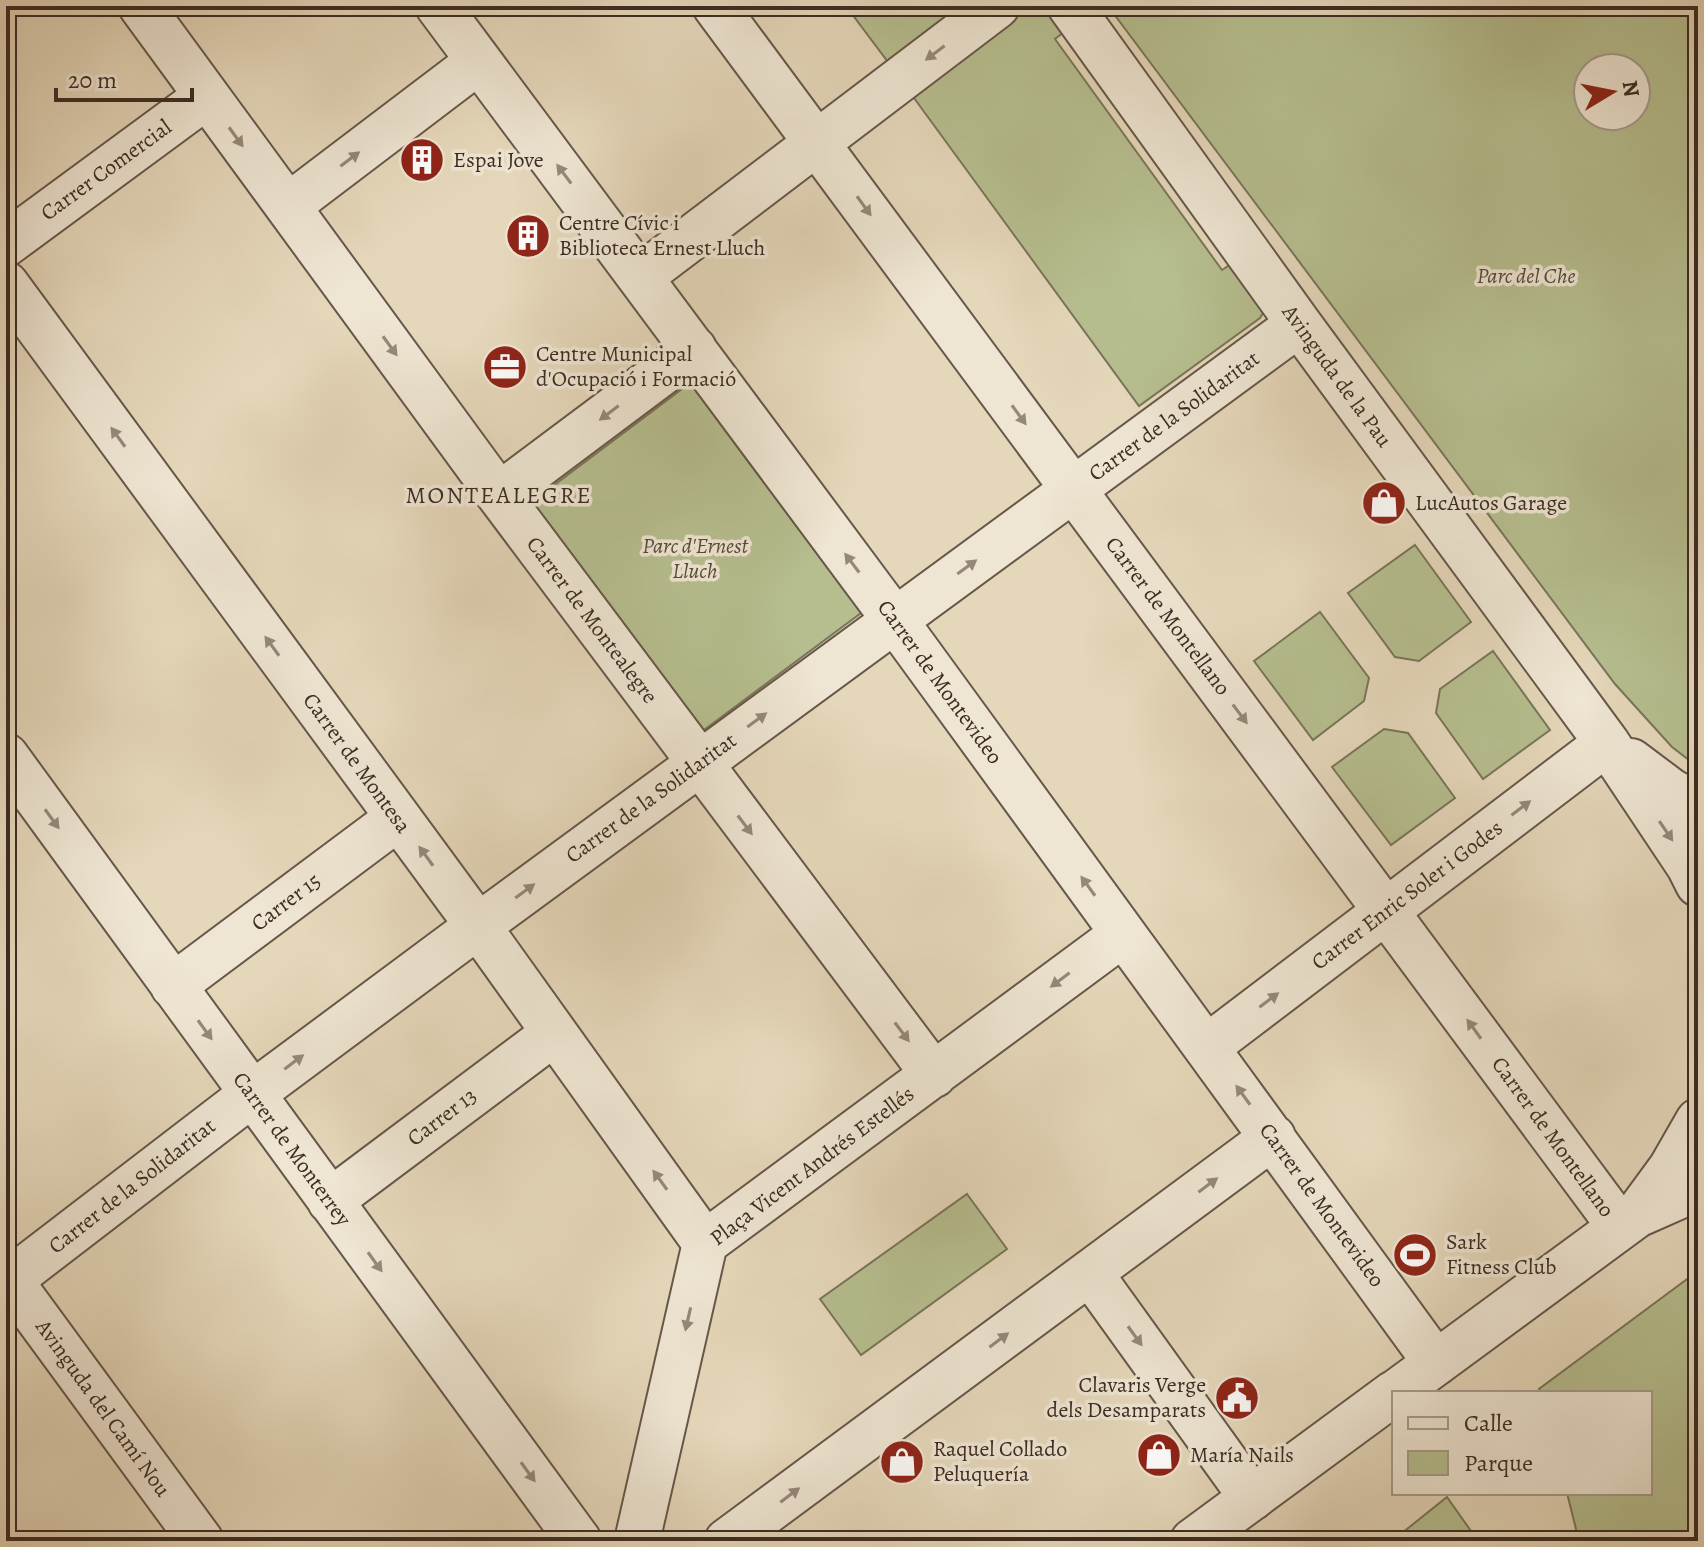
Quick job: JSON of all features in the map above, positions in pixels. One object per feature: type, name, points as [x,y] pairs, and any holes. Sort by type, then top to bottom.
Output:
[{"type":"street","name":"Carrer de Montealegre","points":[[141,6],[499,495],[934,1075]]},
{"type":"street","name":"Carrer de Montevideo","points":[[438,6],[894,619],[1436,1363]]},
{"type":"street","name":"Carrer de Montellano","points":[[715,6],[1387,910],[1628,1221]]},
{"type":"street","points":[[640,277],[997,6]]},
{"type":"street","name":"Avinguda de la Pau","points":[[1070,6],[1607,743],[1698,884]]},
{"type":"street","points":[[288,206],[479,61]]},
{"type":"street","name":"Carrer Comercial","points":[[6,244],[207,96]]},
{"type":"street","name":"Carrer de Montesa","points":[[6,284],[478,926],[705,1243]]},
{"type":"street","name":"Carrer de la Solidaritat","points":[[7,1279],[698,763],[1299,324]]},
{"type":"street","points":[[499,495],[694,349]]},
{"type":"street","name":"Avinguda de la Pau","points":[[1607,743],[1671,791],[1698,806]]},
{"type":"street","name":"Carrer Enric Soler i Godes","points":[[1207,1047],[1607,743]]},
{"type":"street","name":"Carrer de Monterrey","points":[[6,756],[579,1541]]},
{"type":"street","name":"Carrer 15","points":[[173,986],[398,818]]},
{"type":"street","name":"Plaça Vicent Andrés Estellés","points":[[637,1541],[705,1243],[1123,934]]},
{"type":"street","name":"Carrer 13","points":[[330,1201],[553,1034]]},
{"type":"street","points":[[1628,1221],[1671,1168],[1698,1121]]},
{"type":"street","points":[[727,1541],[1273,1137]]},
{"type":"street","points":[[1397,1391],[1628,1221],[1698,1188]]},
{"type":"street","points":[[1090,1273],[1252,1498]]},
{"type":"street","name":"Avinguda del Camí Nou","points":[[7,1279],[201,1541]]},
{"type":"street","points":[[1193,1541],[1392,1394]]},
{"type":"green space","points":[[846,6],[980,6],[894,70]]},
{"type":"green space","points":[[1017,6],[1053,6],[1069,28],[1055,39],[1222,270],[1237,260],[1266,308],[1260,318],[1139,406],[906,87]]},
{"type":"green space","name":"Parc del Che","points":[[1108,6],[1698,6],[1698,767],[1672,747],[1615,684]]},
{"type":"green space","name":"Parc d'Ernest Lluch","points":[[690,383],[861,613],[700,733],[529,504]]},
{"type":"green space","points":[[1415,545],[1471,622],[1419,661],[1395,657],[1348,593]]},
{"type":"green space","points":[[1320,612],[1369,678],[1364,701],[1313,740],[1254,661]]},
{"type":"green space","points":[[1493,651],[1550,730],[1483,779],[1436,713],[1440,689]]},
{"type":"green space","points":[[1384,729],[1408,733],[1455,798],[1391,845],[1332,767]]},
{"type":"green space","points":[[967,1194],[1007,1249],[861,1355],[820,1299]]},
{"type":"green space","points":[[1698,1271],[1698,1541],[1579,1541],[1568,1495],[1652,1495],[1652,1391],[1539,1389]]},
{"type":"green space","points":[[1447,1497],[1478,1541],[1392,1541]]},
{"type":"waterway","points":[[1686,6],[1698,19]]},
{"type":"place","name":"Espai Jove","points":[[422,160]]},
{"type":"place","name":"Centre Cívic i Biblioteca Ernest Lluch","points":[[528,236]]},
{"type":"place","name":"Centre Municipal d'Ocupació i Formació","points":[[505,367]]},
{"type":"place","name":"LucAutos Garage","points":[[1384,503]]},
{"type":"place","name":"Sark Fitness Club","points":[[1415,1255]]},
{"type":"place","name":"Clavaris Verge dels Desamparats","points":[[1237,1398]]},
{"type":"place","name":"María Nails","points":[[1159,1455]]},
{"type":"place","name":"Raquel Collado Peluquería","points":[[902,1462]]},
{"type":"district","name":"MONTEALEGRE","points":[[499,495]]}]
